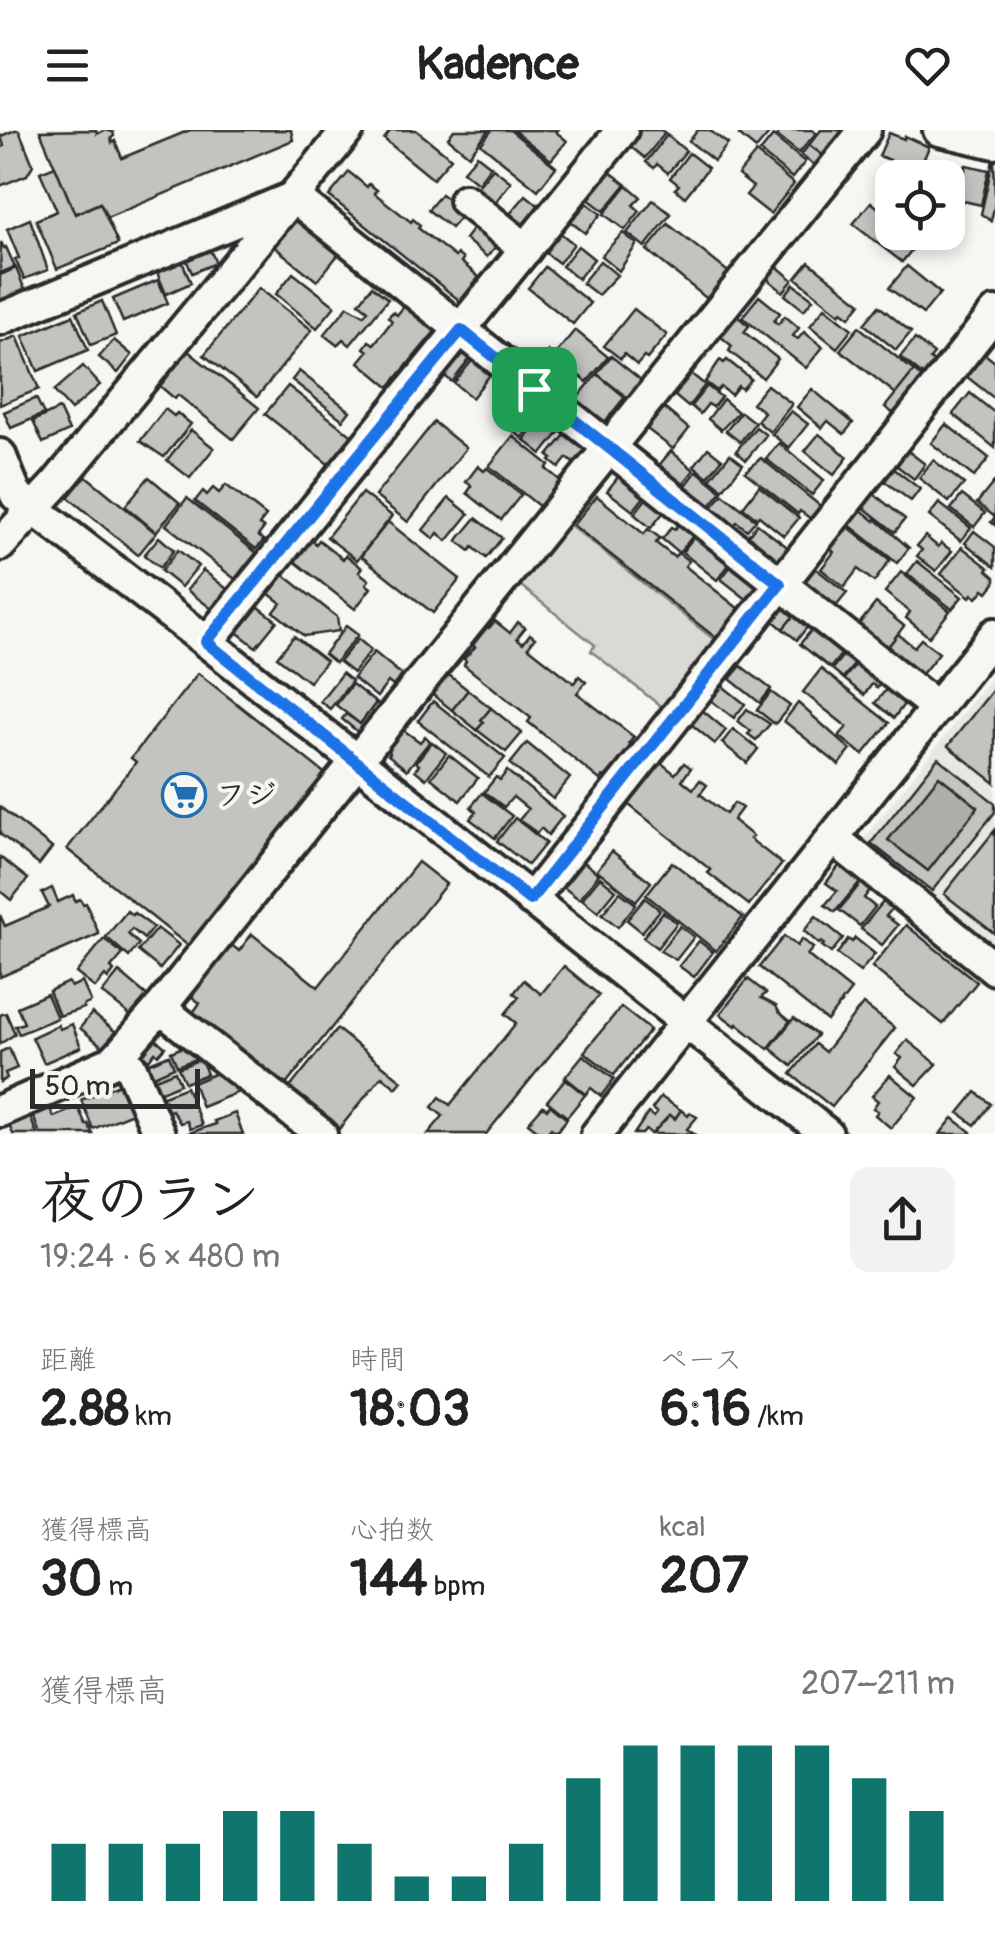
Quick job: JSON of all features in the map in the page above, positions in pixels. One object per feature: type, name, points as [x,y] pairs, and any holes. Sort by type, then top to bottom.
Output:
[{"type":"street","points":[[206,642],[622,130]]},
{"type":"street","points":[[0,1111],[119,1056],[865,130]]},
{"type":"street","points":[[938,130],[995,143]]},
{"type":"street","points":[[3,539],[294,197],[333,137]]},
{"type":"street","points":[[0,320],[294,197]]},
{"type":"street","points":[[294,197],[936,708]]},
{"type":"street","points":[[465,200],[526,249]]},
{"type":"street","points":[[530,900],[995,312]]},
{"type":"street","points":[[0,455],[16,495],[827,1134]]},
{"type":"street","points":[[597,1134],[995,634]]},
{"type":"street","points":[[832,838],[995,969]]},
{"type":"street","points":[[160,1008],[321,1134]]},
{"type":"street","points":[[119,1056],[130,1066],[160,1134]]},
{"type":"shaded area","points":[[565,521],[721,645],[668,712],[591,651],[595,645],[516,582]]},
{"type":"shaded area","points":[[995,672],[995,948],[863,840]]},
{"type":"shaded area","points":[[939,776],[978,807],[928,871],[888,840]]},
{"type":"building","points":[[19,130],[33,165],[27,175],[0,186],[0,148],[4,146],[1,136]]},
{"type":"building","points":[[96,130],[97,134],[113,132],[112,143],[115,141],[122,158],[190,130],[291,130],[293,140],[107,218],[100,203],[75,214],[40,131]]},
{"type":"building","points":[[391,130],[416,130],[451,158],[433,179],[384,139]]},
{"type":"building","points":[[454,130],[489,130],[469,155],[448,138]]},
{"type":"building","points":[[492,130],[510,130],[556,167],[538,190],[481,144]]},
{"type":"building","points":[[513,130],[558,130],[567,141],[551,160]]},
{"type":"building","points":[[637,130],[665,133],[645,158],[626,143]]},
{"type":"building","points":[[698,130],[709,130],[728,144],[714,161],[689,141]]},
{"type":"building","points":[[744,130],[772,130],[756,149],[739,135]]},
{"type":"building","points":[[781,130],[816,133],[799,153],[777,136]]},
{"type":"building","points":[[821,130],[849,130],[828,159],[809,145]]},
{"type":"building","points":[[889,133],[929,147],[923,160],[879,156]]},
{"type":"building","points":[[667,135],[686,151],[668,173],[657,164],[654,168],[646,162]]},
{"type":"building","points":[[773,136],[805,162],[792,178],[760,152]]},
{"type":"building","points":[[809,145],[829,160],[821,171],[801,155]]},
{"type":"building","points":[[689,153],[708,168],[685,197],[670,178]]},
{"type":"building","points":[[756,153],[794,184],[770,214],[746,195],[753,187],[738,175]]},
{"type":"building","points":[[477,155],[491,166],[478,183],[463,171]]},
{"type":"building","points":[[994,156],[995,203],[991,221],[981,214]]},
{"type":"building","points":[[966,165],[989,170],[981,205],[965,201]]},
{"type":"building","points":[[55,166],[75,214],[100,203],[118,244],[57,269],[36,220],[57,211],[40,172]]},
{"type":"building","points":[[493,168],[511,182],[493,205],[475,190]]},
{"type":"building","points":[[605,168],[626,184],[604,211],[583,195]]},
{"type":"building","points":[[349,172],[377,190],[374,193],[411,222],[413,219],[420,225],[418,228],[455,257],[457,254],[479,277],[460,301],[329,196]]},
{"type":"building","points":[[627,185],[641,197],[633,205],[640,211],[625,230],[604,214]]},
{"type":"building","points":[[441,194],[465,212],[451,228],[428,210]]},
{"type":"building","points":[[526,195],[543,209],[527,230],[509,215]]},
{"type":"building","points":[[653,200],[671,214],[645,247],[627,233]]},
{"type":"building","points":[[871,202],[875,205],[875,241],[853,224]]},
{"type":"building","points":[[587,203],[601,214],[585,233],[571,222]]},
{"type":"building","points":[[301,218],[342,250],[317,281],[271,244],[291,219]]},
{"type":"building","points":[[30,219],[48,270],[24,279],[7,229]]},
{"type":"building","points":[[478,222],[501,240],[487,257],[465,239]]},
{"type":"building","points":[[668,224],[732,275],[711,302],[647,250]]},
{"type":"building","points":[[559,232],[574,244],[559,263],[543,251]]},
{"type":"building","points":[[623,233],[637,244],[619,271],[601,256]]},
{"type":"building","points":[[1,242],[15,267],[0,273]]},
{"type":"building","points":[[578,246],[594,259],[578,279],[562,266]]},
{"type":"building","points":[[209,247],[216,263],[192,273],[185,257]]},
{"type":"building","points":[[887,250],[912,250],[902,262]]},
{"type":"building","points":[[181,259],[191,283],[166,294],[156,270]]},
{"type":"building","points":[[600,261],[617,275],[598,295],[582,283]]},
{"type":"building","points":[[809,262],[861,303],[850,317],[842,311],[840,314],[796,278]]},
{"type":"building","points":[[774,264],[793,280],[783,292],[764,276]]},
{"type":"building","points":[[907,266],[940,293],[923,314],[889,288]]},
{"type":"building","points":[[545,267],[590,303],[573,324],[528,288]]},
{"type":"building","points":[[16,268],[27,295],[0,307],[0,275]]},
{"type":"building","points":[[293,273],[335,306],[317,328],[276,294]]},
{"type":"building","points":[[158,280],[168,303],[123,322],[113,299]]},
{"type":"building","points":[[794,284],[813,299],[804,310],[785,295]]},
{"type":"building","points":[[372,286],[388,299],[350,345],[343,339],[337,345],[324,335],[348,306],[364,315],[368,310],[359,303]]},
{"type":"building","points":[[259,288],[312,330],[257,397],[204,355]]},
{"type":"building","points":[[759,296],[780,313],[774,321],[778,324],[785,316],[799,328],[793,336],[798,339],[804,332],[823,347],[806,368],[742,317]]},
{"type":"building","points":[[102,301],[116,335],[91,345],[77,312]]},
{"type":"building","points":[[405,305],[436,330],[389,387],[359,362],[368,351],[364,348],[369,341],[374,344],[392,321],[388,317],[393,312],[397,315]]},
{"type":"building","points":[[879,306],[911,332],[896,350],[864,324]]},
{"type":"building","points":[[825,307],[852,329],[837,348],[810,326]]},
{"type":"building","points":[[634,309],[667,335],[637,365],[624,354],[621,359],[604,346]]},
{"type":"building","points":[[73,315],[88,350],[38,371],[23,336]]},
{"type":"building","points":[[736,315],[749,326],[744,332],[778,359],[763,378],[729,351],[732,346],[719,335]]},
{"type":"building","points":[[859,327],[914,371],[896,394],[840,350]]},
{"type":"building","points":[[575,330],[608,357],[587,382],[554,356]]},
{"type":"building","points":[[17,336],[39,389],[0,405],[0,343]]},
{"type":"building","points":[[915,339],[934,354],[930,359],[936,364],[925,377],[900,357]]},
{"type":"building","points":[[114,340],[132,355],[118,373],[99,357]]},
{"type":"building","points":[[461,345],[473,355],[452,382],[440,372]]},
{"type":"building","points":[[188,351],[259,408],[233,439],[178,395],[175,399],[160,386]]},
{"type":"building","points":[[548,351],[571,370],[555,391],[532,372]]},
{"type":"building","points":[[981,351],[995,362],[995,399],[966,376]]},
{"type":"building","points":[[611,356],[646,384],[632,401],[597,374]]},
{"type":"building","points":[[475,357],[493,371],[472,398],[454,383]]},
{"type":"building","points":[[720,360],[727,360],[751,379],[731,395],[705,382]]},
{"type":"building","points":[[83,366],[100,385],[71,410],[54,391]]},
{"type":"building","points":[[299,371],[350,411],[343,420],[292,380]]},
{"type":"building","points":[[914,371],[929,383],[900,419],[885,407]]},
{"type":"building","points":[[689,372],[705,385],[688,407],[675,396],[680,389],[677,386]]},
{"type":"building","points":[[597,374],[625,397],[603,424],[575,401]]},
{"type":"building","points":[[767,385],[792,404],[770,432],[757,421],[764,412],[752,403]]},
{"type":"building","points":[[288,386],[355,438],[332,467],[265,414]]},
{"type":"building","points":[[707,386],[721,397],[700,414],[691,406]]},
{"type":"building","points":[[812,389],[853,423],[844,434],[828,421],[822,428],[797,407]]},
{"type":"building","points":[[970,393],[995,413],[995,448],[953,414]]},
{"type":"building","points":[[36,398],[44,414],[11,428],[4,412]]},
{"type":"building","points":[[723,399],[738,412],[721,430],[708,419]]},
{"type":"building","points":[[523,405],[540,415],[522,438],[507,426]]},
{"type":"building","points":[[664,408],[689,429],[673,449],[647,429]]},
{"type":"building","points":[[59,409],[69,431],[43,443],[33,421]]},
{"type":"building","points":[[165,409],[191,424],[164,457],[140,441]]},
{"type":"building","points":[[791,411],[808,424],[789,448],[772,434]]},
{"type":"building","points":[[741,412],[755,423],[740,442],[726,431]]},
{"type":"building","points":[[543,415],[561,430],[542,454],[524,440]]},
{"type":"building","points":[[434,422],[466,448],[408,522],[375,496]]},
{"type":"building","points":[[946,424],[989,458],[974,477],[931,443]]},
{"type":"building","points":[[756,427],[766,435],[746,460],[736,451]]},
{"type":"building","points":[[191,430],[214,448],[190,478],[167,460]]},
{"type":"building","points":[[569,430],[589,446],[584,452],[587,454],[577,466],[567,458],[559,468],[548,456]]},
{"type":"building","points":[[819,434],[848,457],[834,475],[805,451]]},
{"type":"building","points":[[513,436],[549,465],[546,469],[561,481],[540,507],[489,466]]},
{"type":"building","points":[[779,443],[824,480],[812,495],[766,459]]},
{"type":"building","points":[[708,448],[722,459],[708,477],[694,466]]},
{"type":"building","points":[[904,448],[925,464],[914,479],[892,462]]},
{"type":"building","points":[[671,451],[694,470],[680,488],[656,469]]},
{"type":"building","points":[[730,454],[743,464],[723,489],[710,479]]},
{"type":"building","points":[[761,458],[824,509],[814,521],[800,511],[798,514],[745,472]]},
{"type":"building","points":[[933,460],[964,484],[949,502],[919,478]]},
{"type":"building","points":[[478,466],[484,471],[487,468],[521,495],[501,520],[467,493],[472,486],[466,482]]},
{"type":"building","points":[[893,468],[920,489],[911,501],[883,480]]},
{"type":"building","points":[[697,471],[722,491],[709,507],[684,488]]},
{"type":"building","points":[[622,472],[648,492],[633,511],[607,491]]},
{"type":"building","points":[[86,476],[156,533],[138,555],[68,497]]},
{"type":"building","points":[[149,477],[180,503],[156,532],[125,506]]},
{"type":"building","points":[[995,483],[995,517],[977,503]]},
{"type":"building","points":[[226,485],[266,516],[259,525],[264,528],[258,536],[264,540],[256,549],[195,501],[203,491],[207,495],[213,488],[219,493]]},
{"type":"building","points":[[759,486],[799,518],[784,536],[743,507]]},
{"type":"building","points":[[362,493],[392,516],[357,560],[327,537]]},
{"type":"building","points":[[650,494],[667,508],[651,528],[634,514]]},
{"type":"building","points":[[723,494],[756,520],[747,530],[737,522],[731,529],[709,511]]},
{"type":"building","points":[[874,494],[905,519],[895,532],[863,507]]},
{"type":"building","points":[[962,495],[985,513],[974,527],[951,509]]},
{"type":"building","points":[[597,496],[644,534],[648,529],[660,538],[656,543],[674,557],[678,553],[689,561],[685,566],[739,609],[716,638],[573,525]]},
{"type":"building","points":[[187,498],[262,557],[251,571],[245,566],[235,579],[166,525]]},
{"type":"building","points":[[449,498],[469,514],[447,541],[438,533],[434,539],[423,530]]},
{"type":"building","points":[[939,503],[971,528],[961,541],[929,516]]},
{"type":"building","points":[[860,509],[909,548],[897,563],[848,524]]},
{"type":"building","points":[[476,518],[502,538],[486,558],[457,541]]},
{"type":"building","points":[[682,520],[696,532],[679,553],[662,539]]},
{"type":"building","points":[[388,522],[460,579],[433,613],[361,556]]},
{"type":"building","points":[[842,522],[890,560],[874,582],[858,569],[844,587],[821,569],[834,552],[829,548]]},
{"type":"building","points":[[757,524],[790,549],[777,565],[745,539]]},
{"type":"building","points":[[974,531],[995,547],[995,567],[965,543]]},
{"type":"building","points":[[698,532],[733,560],[717,580],[682,552]]},
{"type":"building","points":[[925,536],[938,547],[941,543],[952,551],[936,571],[917,556],[922,550],[917,546]]},
{"type":"building","points":[[159,537],[174,550],[160,568],[144,555]]},
{"type":"building","points":[[310,539],[316,544],[319,540],[343,559],[346,555],[362,568],[359,572],[369,580],[366,584],[371,588],[355,609],[293,560]]},
{"type":"building","points":[[962,547],[995,577],[988,592],[984,589],[977,598],[972,594],[970,597],[941,574]]},
{"type":"building","points":[[178,550],[198,566],[181,587],[161,571]]},
{"type":"building","points":[[917,561],[962,597],[952,609],[907,574]]},
{"type":"building","points":[[734,562],[762,584],[749,601],[721,579]]},
{"type":"building","points":[[815,568],[847,593],[833,610],[802,584]]},
{"type":"building","points":[[203,570],[227,589],[212,609],[187,590]]},
{"type":"building","points":[[279,571],[337,617],[339,631],[304,636],[274,612],[281,603],[264,590]]},
{"type":"building","points":[[901,572],[950,611],[929,637],[906,618],[910,612],[885,592]]},
{"type":"building","points":[[876,603],[904,626],[884,652],[855,629]]},
{"type":"building","points":[[255,604],[277,621],[256,647],[234,630]]},
{"type":"building","points":[[780,605],[794,616],[783,629],[770,618]]},
{"type":"building","points":[[797,612],[811,622],[797,640],[783,629]]},
{"type":"building","points":[[495,621],[510,633],[518,622],[525,628],[517,638],[523,643],[530,634],[535,638],[528,647],[574,683],[579,676],[586,682],[577,693],[634,737],[629,743],[633,746],[605,777],[600,780],[464,665],[464,659],[475,647],[472,645]]},
{"type":"building","points":[[346,626],[358,635],[335,663],[324,654]]},
{"type":"building","points":[[813,628],[843,652],[830,668],[800,644]]},
{"type":"building","points":[[898,634],[914,647],[921,639],[939,653],[918,679],[884,652]]},
{"type":"building","points":[[294,636],[326,661],[309,682],[277,657]]},
{"type":"building","points":[[358,639],[371,650],[353,673],[339,662]]},
{"type":"building","points":[[374,652],[402,675],[393,686],[388,682],[377,697],[353,678]]},
{"type":"building","points":[[845,653],[856,662],[843,678],[832,669]]},
{"type":"building","points":[[859,660],[883,680],[877,688],[872,684],[864,695],[844,679]]},
{"type":"building","points":[[741,666],[771,689],[760,703],[730,679]]},
{"type":"building","points":[[821,669],[889,723],[863,755],[839,736],[847,727],[803,692]]},
{"type":"building","points":[[445,672],[468,690],[452,710],[429,692]]},
{"type":"building","points":[[198,673],[328,776],[191,948],[67,849],[136,762],[131,758]]},
{"type":"building","points":[[342,673],[352,681],[330,709],[320,701]]},
{"type":"building","points":[[352,684],[376,703],[360,724],[336,705]]},
{"type":"building","points":[[720,684],[745,704],[734,718],[709,699]]},
{"type":"building","points":[[889,686],[907,700],[894,718],[875,703]]},
{"type":"building","points":[[995,687],[995,783],[948,746]]},
{"type":"building","points":[[468,690],[491,708],[477,730],[452,710]]},
{"type":"building","points":[[771,692],[790,706],[775,724],[757,710]]},
{"type":"building","points":[[433,701],[505,758],[489,777],[418,721]]},
{"type":"building","points":[[376,703],[385,710],[367,732],[359,733],[342,719],[346,714],[360,724]]},
{"type":"building","points":[[798,703],[851,750],[839,765],[784,721]]},
{"type":"building","points":[[491,708],[522,733],[506,752],[477,730]]},
{"type":"building","points":[[747,709],[770,724],[756,740],[738,721]]},
{"type":"building","points":[[702,710],[726,730],[715,744],[691,724]]},
{"type":"building","points":[[402,729],[420,742],[425,736],[430,741],[407,770],[388,755],[388,747]]},
{"type":"building","points":[[733,729],[758,749],[747,763],[722,743]]},
{"type":"building","points":[[432,742],[446,753],[426,779],[415,770],[419,765],[416,762]]},
{"type":"building","points":[[527,743],[570,778],[553,799],[510,764]]},
{"type":"building","points":[[449,755],[478,778],[460,801],[431,778]]},
{"type":"building","points":[[938,758],[995,803],[995,812],[932,891],[871,843]],"holes":[[[939,776],[978,807],[928,871],[888,840]]]},
{"type":"building","points":[[660,762],[675,774],[684,763],[691,768],[682,780],[693,789],[700,780],[707,785],[700,794],[726,814],[734,803],[742,808],[733,820],[782,864],[749,905],[629,805],[638,785]]},
{"type":"building","points":[[507,771],[563,816],[548,835],[541,828],[537,833],[519,820],[528,809],[513,797],[504,807],[484,792]]},
{"type":"building","points":[[482,793],[512,816],[495,838],[470,819],[476,812],[471,807]]},
{"type":"building","points":[[0,807],[52,848],[39,865],[0,834]]},
{"type":"building","points":[[515,818],[546,843],[528,865],[497,841]]},
{"type":"building","points":[[995,830],[995,934],[944,894]]},
{"type":"building","points":[[612,851],[651,882],[636,901],[597,870]]},
{"type":"building","points":[[0,857],[28,879],[11,900],[0,891]]},
{"type":"building","points":[[579,858],[599,874],[579,899],[563,887],[570,878],[566,875]]},
{"type":"building","points":[[418,862],[446,884],[281,1091],[189,1018],[200,1003],[187,993],[228,942],[239,951],[252,934],[318,987]]},
{"type":"building","points":[[672,862],[743,917],[716,951],[646,895]]},
{"type":"building","points":[[845,864],[863,878],[835,912],[825,905],[837,891],[826,883]]},
{"type":"building","points":[[600,877],[616,890],[598,912],[582,899]]},
{"type":"building","points":[[861,883],[870,890],[864,898],[875,907],[860,926],[839,910]]},
{"type":"building","points":[[52,888],[58,902],[73,895],[75,901],[86,903],[99,934],[0,977],[0,915],[5,926],[49,907],[42,893]]},
{"type":"building","points":[[620,892],[636,904],[618,927],[602,914]]},
{"type":"building","points":[[645,898],[660,910],[642,932],[627,920]]},
{"type":"building","points":[[883,902],[892,909],[886,916],[898,925],[882,945],[861,929]]},
{"type":"building","points":[[127,911],[153,927],[144,939],[132,929],[128,934],[139,944],[129,957],[106,937]]},
{"type":"building","points":[[663,912],[677,923],[657,948],[643,937]]},
{"type":"building","points":[[816,916],[843,938],[831,953],[804,931]]},
{"type":"building","points":[[906,925],[977,982],[943,1024],[872,967]]},
{"type":"building","points":[[680,926],[694,937],[676,960],[660,951]]},
{"type":"building","points":[[157,928],[179,945],[160,969],[138,951]]},
{"type":"building","points":[[784,936],[797,946],[802,939],[813,948],[807,955],[851,990],[827,1021],[759,967]]},
{"type":"building","points":[[855,938],[875,954],[860,972],[837,954],[848,939],[852,942]]},
{"type":"building","points":[[104,939],[123,954],[111,968],[114,971],[108,979],[105,976],[95,988],[76,973]]},
{"type":"building","points":[[699,941],[713,952],[694,977],[679,966]]},
{"type":"building","points":[[564,966],[599,995],[486,1134],[428,1134],[443,1116],[432,1107],[440,1097],[450,1105],[516,1023],[505,1014],[519,997],[514,993],[524,980],[541,994]]},
{"type":"building","points":[[119,972],[150,998],[134,1018],[102,993]]},
{"type":"building","points":[[748,979],[766,993],[761,998],[776,1006],[790,1021],[768,1049],[720,1014]]},
{"type":"building","points":[[68,982],[71,987],[82,982],[91,1002],[59,1016],[49,991]]},
{"type":"building","points":[[47,994],[57,1018],[19,1034],[15,1026],[24,1023],[17,1007]]},
{"type":"building","points":[[863,1004],[895,1028],[832,1107],[791,1074],[815,1044],[825,1052]]},
{"type":"building","points":[[621,1007],[650,1030],[614,1075],[584,1052]]},
{"type":"building","points":[[6,1013],[15,1034],[0,1044],[0,1015]]},
{"type":"building","points":[[92,1013],[121,1036],[108,1051],[80,1028]]},
{"type":"building","points":[[794,1018],[817,1035],[792,1066],[770,1048]]},
{"type":"building","points":[[72,1024],[81,1047],[44,1063],[32,1037],[58,1025],[60,1029]]},
{"type":"building","points":[[337,1029],[402,1081],[396,1088],[382,1076],[339,1129],[288,1090]]},
{"type":"building","points":[[148,1033],[165,1047],[149,1060],[135,1049]]},
{"type":"building","points":[[907,1040],[937,1064],[917,1085],[895,1067],[902,1058],[896,1054]]},
{"type":"building","points":[[192,1043],[198,1058],[177,1066],[171,1052]]},
{"type":"building","points":[[9,1048],[17,1068],[5,1073],[7,1078],[0,1082],[0,1052]]},
{"type":"building","points":[[169,1055],[174,1067],[147,1079],[142,1066]]},
{"type":"building","points":[[583,1055],[614,1079],[601,1096],[591,1088],[586,1094],[565,1077]]},
{"type":"building","points":[[201,1059],[207,1074],[185,1083],[178,1068]]},
{"type":"building","points":[[225,1069],[234,1073],[241,1091],[202,1107],[193,1083]]},
{"type":"building","points":[[175,1071],[180,1084],[154,1095],[148,1082]]},
{"type":"building","points":[[890,1075],[917,1097],[891,1128],[875,1115],[878,1111],[873,1108],[878,1101],[872,1096]]},
{"type":"building","points":[[565,1079],[585,1095],[567,1117],[547,1101]]},
{"type":"building","points":[[124,1082],[135,1112],[93,1129],[81,1100]]},
{"type":"building","points":[[186,1087],[202,1125],[190,1129],[187,1121],[180,1123],[172,1110],[167,1112],[161,1097]]},
{"type":"building","points":[[976,1092],[991,1104],[975,1125],[959,1113]]},
{"type":"building","points":[[661,1097],[681,1110],[675,1119],[670,1115],[652,1134],[646,1130],[634,1134],[648,1113],[654,1117],[657,1113],[652,1109]]},
{"type":"building","points":[[550,1105],[567,1119],[556,1132],[551,1128],[542,1134],[528,1123],[543,1106],[547,1109]]},
{"type":"building","points":[[78,1107],[93,1134],[40,1134],[33,1116],[50,1109],[54,1117]]},
{"type":"building","points":[[681,1110],[697,1117],[687,1129],[694,1134],[652,1134],[670,1115],[675,1119]]},
{"type":"building","points":[[235,1113],[243,1134],[186,1134],[216,1124],[214,1121]]},
{"type":"building","points":[[29,1114],[37,1134],[13,1134],[8,1123]]},
{"type":"building","points":[[953,1118],[971,1132],[940,1134]]},
{"type":"place","name":"フジ","points":[[184,795]]},
{"type":"route","points":[[461,330],[534,389],[780,584],[530,900],[206,642],[461,330]]}]
